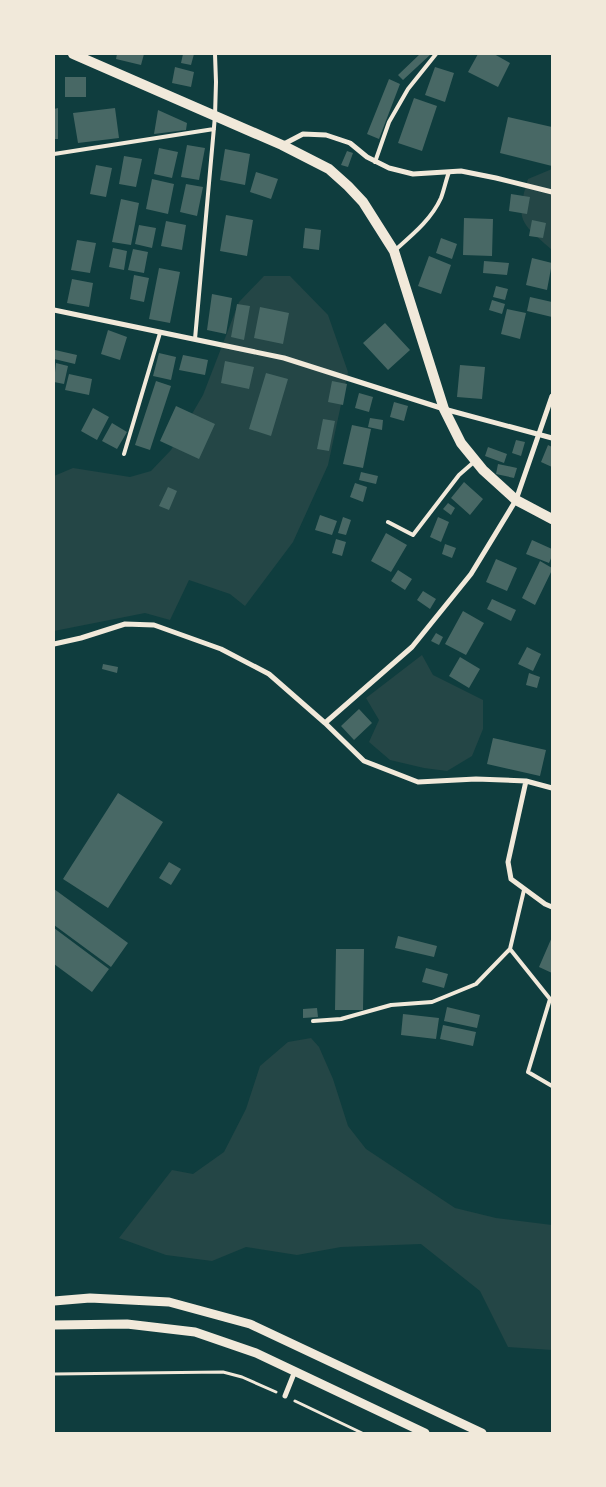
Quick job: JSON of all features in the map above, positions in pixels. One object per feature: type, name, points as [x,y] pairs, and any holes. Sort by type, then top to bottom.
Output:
[{"type":"main road","points":[[73,54],[282,145],[329,169],[348,186],[363,202],[394,251],[444,409],[461,443],[475,461],[516,500],[552,519]]},
{"type":"street","points":[[282,145],[303,134],[326,135],[350,143],[375,162],[388,168],[413,174],[461,171],[552,192]]},
{"type":"street","points":[[54,310],[284,358],[444,409],[552,438]]},
{"type":"street","points":[[325,724],[412,647],[471,574],[516,500],[552,396]]},
{"type":"street","points":[[54,644],[124,624],[154,625],[221,650],[269,674],[364,761],[418,782],[476,779],[526,781],[552,788]]},
{"type":"street","points":[[526,781],[508,862],[511,878],[524,890],[552,907]]},
{"type":"street","points":[[54,1301],[90,1298],[169,1302],[250,1324],[482,1433]]},
{"type":"street","points":[[54,1325],[127,1324],[195,1332],[256,1353],[425,1433]]},
{"type":"street","points":[[285,1396],[295,1371]]},
{"type":"lane","points":[[195,339],[215,116],[215,54]]},
{"type":"lane","points":[[375,162],[389,122],[408,89],[436,54]]},
{"type":"lane","points":[[54,154],[214,129]]},
{"type":"lane","points":[[394,251],[419,229],[432,213],[440,198],[449,172]]},
{"type":"lane","points":[[124,454],[160,333]]},
{"type":"lane","points":[[388,522],[413,536],[458,475],[475,461]]},
{"type":"lane","points":[[313,1021],[341,1018],[391,1005],[432,1002],[476,984],[510,949],[524,890]]},
{"type":"lane","points":[[510,949],[550,999],[528,1072],[552,1086]]},
{"type":"path","points":[[54,1374],[223,1372],[242,1377],[362,1433]]},
{"type":"shaded area","points":[[552,169],[552,250],[527,226],[521,213],[528,179]]},
{"type":"shaded area","points":[[264,276],[290,276],[328,315],[348,372],[328,465],[293,542],[245,606],[230,594],[189,580],[170,620],[145,613],[54,631],[54,476],[73,468],[130,477],[151,471],[171,450],[203,395],[239,302]]},
{"type":"shaded area","points":[[422,655],[433,675],[483,700],[483,729],[472,756],[447,771],[390,760],[369,742],[379,720],[366,698]]},
{"type":"shaded area","points":[[311,1038],[319,1047],[333,1079],[348,1126],[366,1149],[455,1208],[496,1218],[552,1225],[552,1350],[508,1347],[480,1291],[421,1244],[341,1247],[297,1255],[246,1247],[212,1261],[166,1255],[119,1238],[172,1170],[193,1174],[224,1152],[246,1109],[260,1066],[288,1042]]},
{"type":"building","points":[[117,54],[144,54],[141,65],[116,59]]},
{"type":"building","points":[[183,54],[194,54],[191,65],[181,63]]},
{"type":"building","points":[[420,54],[431,54],[403,80],[398,75]]},
{"type":"building","points":[[478,54],[494,54],[510,63],[498,87],[468,72]]},
{"type":"building","points":[[175,67],[194,72],[191,87],[172,83]]},
{"type":"building","points":[[435,67],[454,73],[445,102],[425,95]]},
{"type":"building","points":[[65,77],[86,77],[86,97],[65,97]]},
{"type":"building","points":[[389,79],[400,84],[379,139],[367,134]]},
{"type":"building","points":[[414,98],[437,106],[422,151],[398,143]]},
{"type":"building","points":[[58,108],[58,139],[54,139],[54,109]]},
{"type":"building","points":[[115,108],[119,138],[78,143],[73,113]]},
{"type":"building","points":[[158,110],[187,123],[186,130],[154,134]]},
{"type":"building","points":[[508,117],[552,127],[552,166],[500,153]]},
{"type":"building","points":[[187,145],[205,148],[199,180],[181,177]]},
{"type":"building","points":[[159,148],[178,152],[172,178],[154,174]]},
{"type":"building","points":[[225,149],[250,154],[245,185],[220,180]]},
{"type":"building","points":[[347,151],[353,153],[348,167],[341,165]]},
{"type":"building","points":[[124,156],[142,159],[136,187],[119,184]]},
{"type":"building","points":[[96,165],[112,168],[106,197],[90,194]]},
{"type":"building","points":[[256,172],[278,179],[271,199],[250,192]]},
{"type":"building","points":[[152,179],[174,184],[168,214],[146,209]]},
{"type":"building","points":[[186,184],[203,187],[197,216],[180,212]]},
{"type":"building","points":[[511,194],[530,197],[527,214],[509,211]]},
{"type":"building","points":[[121,199],[139,203],[131,245],[112,242]]},
{"type":"building","points":[[226,215],[253,220],[247,256],[220,251]]},
{"type":"building","points":[[464,218],[493,219],[492,256],[463,255]]},
{"type":"building","points":[[532,220],[546,223],[543,238],[529,236]]},
{"type":"building","points":[[166,221],[186,225],[182,250],[161,246]]},
{"type":"building","points":[[139,225],[156,228],[152,248],[135,244]]},
{"type":"building","points":[[305,228],[321,230],[319,250],[303,248]]},
{"type":"building","points":[[441,238],[457,244],[452,259],[436,253]]},
{"type":"building","points":[[77,240],[96,243],[90,273],[71,270]]},
{"type":"building","points":[[113,248],[127,251],[124,270],[109,267]]},
{"type":"building","points":[[133,249],[148,252],[144,273],[128,270]]},
{"type":"building","points":[[429,256],[451,265],[441,294],[418,286]]},
{"type":"building","points":[[532,258],[552,263],[547,290],[526,285]]},
{"type":"building","points":[[484,261],[509,263],[507,275],[483,273]]},
{"type":"building","points":[[159,268],[180,272],[170,323],[149,319]]},
{"type":"building","points":[[134,275],[149,278],[144,302],[130,299]]},
{"type":"building","points":[[72,279],[93,283],[89,307],[67,303]]},
{"type":"building","points":[[496,286],[508,289],[505,300],[493,297]]},
{"type":"building","points":[[212,294],[232,298],[226,334],[207,330]]},
{"type":"building","points":[[530,297],[552,302],[552,317],[527,311]]},
{"type":"building","points":[[492,300],[505,304],[502,314],[489,310]]},
{"type":"building","points":[[237,304],[250,306],[244,340],[231,337]]},
{"type":"building","points":[[260,307],[289,313],[283,344],[254,338]]},
{"type":"building","points":[[507,309],[526,313],[520,339],[501,334]]},
{"type":"building","points":[[385,323],[410,350],[388,370],[363,343]]},
{"type":"building","points":[[108,330],[127,337],[120,360],[101,354]]},
{"type":"building","points":[[55,350],[77,355],[75,364],[54,359]]},
{"type":"building","points":[[159,353],[176,357],[171,380],[153,376]]},
{"type":"building","points":[[183,355],[208,360],[205,375],[179,370]]},
{"type":"building","points":[[225,361],[254,367],[249,389],[221,383]]},
{"type":"building","points":[[56,363],[68,366],[64,384],[54,382]]},
{"type":"building","points":[[460,365],[485,367],[482,399],[457,397]]},
{"type":"building","points":[[266,373],[288,379],[271,436],[249,429]]},
{"type":"building","points":[[69,374],[92,379],[89,395],[65,390]]},
{"type":"building","points":[[156,381],[171,386],[150,450],[135,445]]},
{"type":"building","points":[[332,381],[347,384],[343,405],[328,402]]},
{"type":"building","points":[[359,393],[373,397],[369,412],[355,408]]},
{"type":"building","points":[[394,402],[408,406],[404,421],[390,417]]},
{"type":"building","points":[[176,406],[215,424],[199,459],[160,441]]},
{"type":"building","points":[[93,408],[109,417],[97,440],[81,431]]},
{"type":"building","points":[[370,418],[383,420],[382,430],[368,427]]},
{"type":"building","points":[[323,419],[335,421],[329,451],[317,449]]},
{"type":"building","points":[[112,423],[127,432],[117,449],[102,441]]},
{"type":"building","points":[[352,425],[371,429],[363,468],[343,464]]},
{"type":"building","points":[[516,440],[525,442],[521,456],[512,453]]},
{"type":"building","points":[[548,445],[552,447],[552,467],[541,462]]},
{"type":"building","points":[[488,447],[507,454],[504,463],[485,456]]},
{"type":"building","points":[[498,464],[517,468],[514,478],[496,474]]},
{"type":"building","points":[[361,472],[378,476],[376,484],[359,480]]},
{"type":"building","points":[[464,482],[483,499],[470,515],[451,498]]},
{"type":"building","points":[[355,483],[367,487],[363,502],[350,497]]},
{"type":"building","points":[[168,487],[177,491],[169,510],[159,506]]},
{"type":"building","points":[[448,503],[455,508],[451,515],[443,509]]},
{"type":"building","points":[[320,515],[337,521],[332,535],[315,530]]},
{"type":"building","points":[[343,517],[351,520],[346,535],[338,533]]},
{"type":"building","points":[[438,517],[449,522],[441,542],[430,537]]},
{"type":"building","points":[[386,533],[407,545],[391,572],[371,561]]},
{"type":"building","points":[[336,539],[346,542],[342,556],[332,553]]},
{"type":"building","points":[[532,540],[552,549],[549,563],[526,554]]},
{"type":"building","points":[[445,544],[456,548],[452,558],[442,554]]},
{"type":"building","points":[[496,559],[517,568],[507,591],[486,582]]},
{"type":"building","points":[[540,561],[552,568],[552,570],[535,605],[522,598]]},
{"type":"building","points":[[398,570],[412,579],[405,590],[391,581]]},
{"type":"building","points":[[423,591],[436,599],[430,609],[417,600]]},
{"type":"building","points":[[492,599],[516,610],[511,621],[487,609]]},
{"type":"building","points":[[463,611],[484,623],[466,655],[445,644]]},
{"type":"building","points":[[436,633],[443,637],[439,645],[431,641]]},
{"type":"building","points":[[527,647],[541,654],[533,671],[518,664]]},
{"type":"building","points":[[460,657],[480,669],[469,688],[449,676]]},
{"type":"building","points":[[103,664],[118,667],[117,673],[102,669]]},
{"type":"building","points":[[529,673],[540,677],[537,688],[526,685]]},
{"type":"building","points":[[359,709],[372,723],[354,740],[341,726]]},
{"type":"building","points":[[493,738],[546,750],[540,776],[487,764]]},
{"type":"building","points":[[118,793],[163,822],[108,908],[63,879]]},
{"type":"building","points":[[169,862],[181,869],[171,885],[159,878]]},
{"type":"building","points":[[54,889],[128,943],[111,967],[54,925]]},
{"type":"building","points":[[54,928],[109,969],[92,992],[54,964]]},
{"type":"building","points":[[398,936],[437,946],[434,957],[395,948]]},
{"type":"building","points":[[552,937],[552,973],[539,967]]},
{"type":"building","points":[[336,949],[364,949],[363,1010],[335,1010]]},
{"type":"building","points":[[426,968],[448,974],[444,988],[422,982]]},
{"type":"building","points":[[447,1007],[480,1015],[477,1028],[444,1021]]},
{"type":"building","points":[[317,1008],[318,1017],[303,1018],[303,1009]]},
{"type":"building","points":[[403,1014],[439,1018],[436,1039],[401,1035]]},
{"type":"building","points":[[443,1025],[476,1032],[473,1046],[440,1039]]}]
